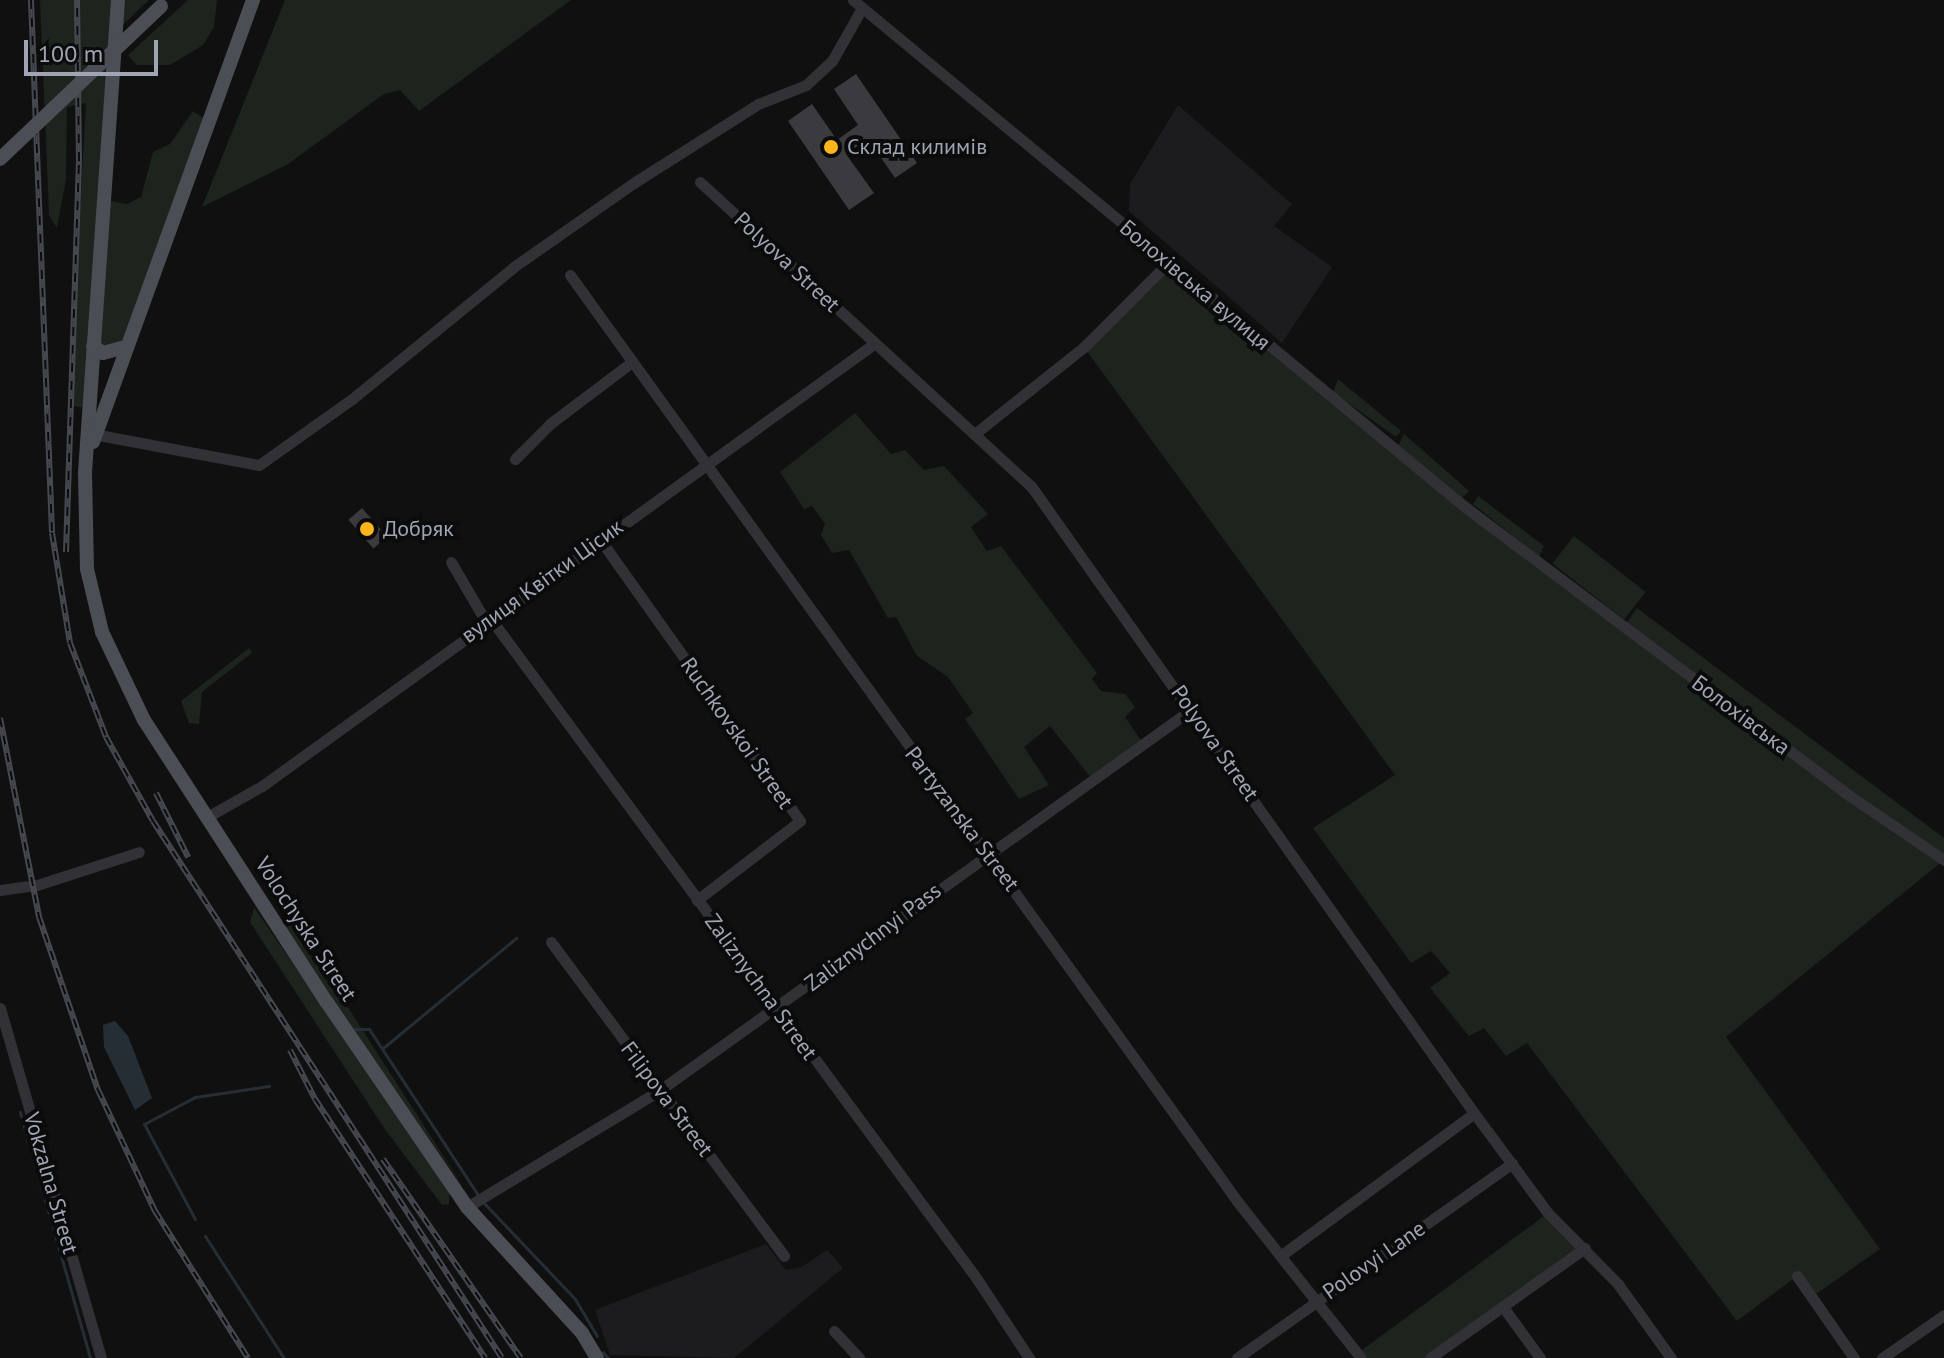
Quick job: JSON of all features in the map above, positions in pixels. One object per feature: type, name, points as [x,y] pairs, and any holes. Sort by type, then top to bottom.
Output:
[{"type":"main road","points":[[91,434],[93,346],[118,0]]},
{"type":"main road","points":[[0,159],[164,3]]},
{"type":"main road","points":[[91,434],[252,3]]},
{"type":"main road","points":[[93,346],[103,353],[125,347]]},
{"type":"main road","name":"Volochyska Street","points":[[91,434],[85,474],[87,569],[102,632],[144,720],[467,1207],[582,1333],[597,1358]]},
{"type":"street","name":"Болохівська вулиця","points":[[858,4],[1168,263],[1541,565]]},
{"type":"street","points":[[91,434],[259,465],[352,399],[515,266],[635,182],[758,104],[806,85],[832,61],[858,4]]},
{"type":"street","name":"Polyova Street","points":[[700,182],[977,432],[1031,486],[1192,709],[1474,1113],[1548,1213],[1585,1248],[1671,1358]]},
{"type":"street","points":[[977,432],[1084,347],[1168,263]]},
{"type":"street","name":"Partyzanska Street","points":[[570,275],[989,852],[1237,1201],[1320,1299],[1361,1358]]},
{"type":"street","name":"вулиця Квітки Цісик","points":[[207,817],[262,786],[599,538],[875,343]]},
{"type":"street","points":[[515,459],[551,423],[632,362]]},
{"type":"street","name":"Ruchkovskoi Street","points":[[599,538],[800,821],[697,900]]},
{"type":"street","name":"Zaliznychna Street","points":[[451,562],[488,620],[977,1279],[1029,1358]]},
{"type":"street","name":"Болохівська","points":[[1541,565],[1944,860]]},
{"type":"street","name":"Zaliznychnyi Pass","points":[[467,1207],[660,1090],[1192,709]]},
{"type":"street","points":[[0,890],[37,885],[139,852]]},
{"type":"street","name":"Filipova Street","points":[[551,942],[784,1256]]},
{"type":"street","name":"Vokzalna Street","points":[[0,1008],[101,1358]]},
{"type":"street","points":[[1283,1254],[1474,1113]]},
{"type":"street","name":"Polovyi Lane","points":[[1237,1358],[1512,1163]]},
{"type":"street","points":[[1430,1358],[1585,1248]]},
{"type":"street","points":[[1797,1276],[1854,1358]]},
{"type":"street","points":[[1503,1307],[1540,1358]]},
{"type":"street","points":[[1882,1358],[1944,1315]]},
{"type":"street","points":[[834,1331],[859,1358]]},
{"type":"shaded area","points":[[40,0],[149,0],[114,33],[110,201],[127,204],[141,197],[153,152],[170,144],[193,111],[205,119],[123,340],[119,346],[93,346],[89,408],[71,406],[70,390],[86,103],[67,107],[66,179],[57,228],[49,215]]},
{"type":"shaded area","points":[[188,0],[217,0],[214,27],[203,45],[170,65],[137,65],[128,55]]},
{"type":"shaded area","points":[[285,0],[571,0],[419,111],[400,90],[384,94],[288,164],[202,207]]},
{"type":"shaded area","points":[[1178,105],[1292,204],[1274,226],[1332,267],[1282,343],[1129,211],[1130,184]]},
{"type":"shaded area","points":[[1168,263],[1624,626],[1637,608],[1944,838],[1944,860],[1726,1037],[1880,1249],[1812,1297],[1797,1276],[1737,1321],[1527,1043],[1506,1056],[1484,1028],[1469,1036],[1430,988],[1450,973],[1431,951],[1411,963],[1313,828],[1395,775],[1084,347]]},
{"type":"shaded area","points":[[1338,379],[1401,431],[1396,437],[1333,392]]},
{"type":"shaded area","points":[[855,413],[891,454],[905,450],[924,470],[944,466],[988,514],[971,527],[987,551],[1001,546],[1097,673],[1092,679],[1101,691],[1125,694],[1135,707],[1125,717],[1142,742],[1092,779],[1050,726],[1024,747],[1049,785],[1019,799],[965,719],[973,713],[948,677],[917,656],[896,617],[888,618],[849,550],[832,553],[821,535],[825,524],[812,506],[804,509],[780,472]]},
{"type":"shaded area","points":[[1404,434],[1469,491],[1461,499],[1398,446]]},
{"type":"shaded area","points":[[1478,496],[1544,546],[1539,557],[1473,504]]},
{"type":"shaded area","points":[[1574,536],[1646,592],[1624,620],[1552,564]]},
{"type":"shaded area","points":[[249,648],[252,653],[202,692],[199,724],[189,723],[181,701]]},
{"type":"shaded area","points":[[254,907],[449,1192],[449,1204],[442,1205],[384,1128],[250,922]]},
{"type":"shaded area","points":[[288,925],[295,925],[464,1188],[284,932]]},
{"type":"shaded area","points":[[115,1021],[128,1036],[152,1098],[135,1110],[104,1047],[103,1025]]},
{"type":"shaded area","points":[[1548,1213],[1585,1248],[1430,1358],[1361,1358],[1358,1353]]},
{"type":"shaded area","points":[[766,1244],[786,1270],[802,1267],[827,1250],[843,1268],[734,1358],[610,1355],[595,1310]]},
{"type":"building","name":"Склад килимів","points":[[856,74],[917,163],[895,178],[868,139],[846,154],[874,193],[849,210],[788,121],[812,104],[837,140],[858,125],[834,89]]},
{"type":"building","name":"Добряк","points":[[362,508],[387,537],[373,548],[348,520]]},
{"type":"waterway","points":[[383,1048],[516,938]]},
{"type":"waterway","points":[[355,1029],[369,1029],[478,1195]]},
{"type":"waterway","points":[[195,1219],[144,1124],[195,1097],[269,1086]]},
{"type":"waterway","points":[[20,1112],[90,1358]]},
{"type":"waterway","points":[[484,1203],[575,1299],[597,1336]]},
{"type":"waterway","points":[[205,1236],[284,1358]]},
{"type":"waterway","points":[[603,1352],[608,1358]]},
{"type":"railway","points":[[31,0],[52,533],[70,643],[106,737],[153,821],[502,1358]]},
{"type":"railway","points":[[66,552],[79,161],[77,0]]},
{"type":"railway","points":[[0,718],[39,917],[98,1090],[155,1211],[248,1358]]},
{"type":"railway","points":[[156,793],[188,857]]},
{"type":"railway","points":[[290,1050],[315,1099],[485,1358]]},
{"type":"railway","points":[[383,1159],[521,1358]]},
{"type":"place","name":"Склад килимів","points":[[831,147]]},
{"type":"place","name":"Добряк","points":[[367,529]]}]
